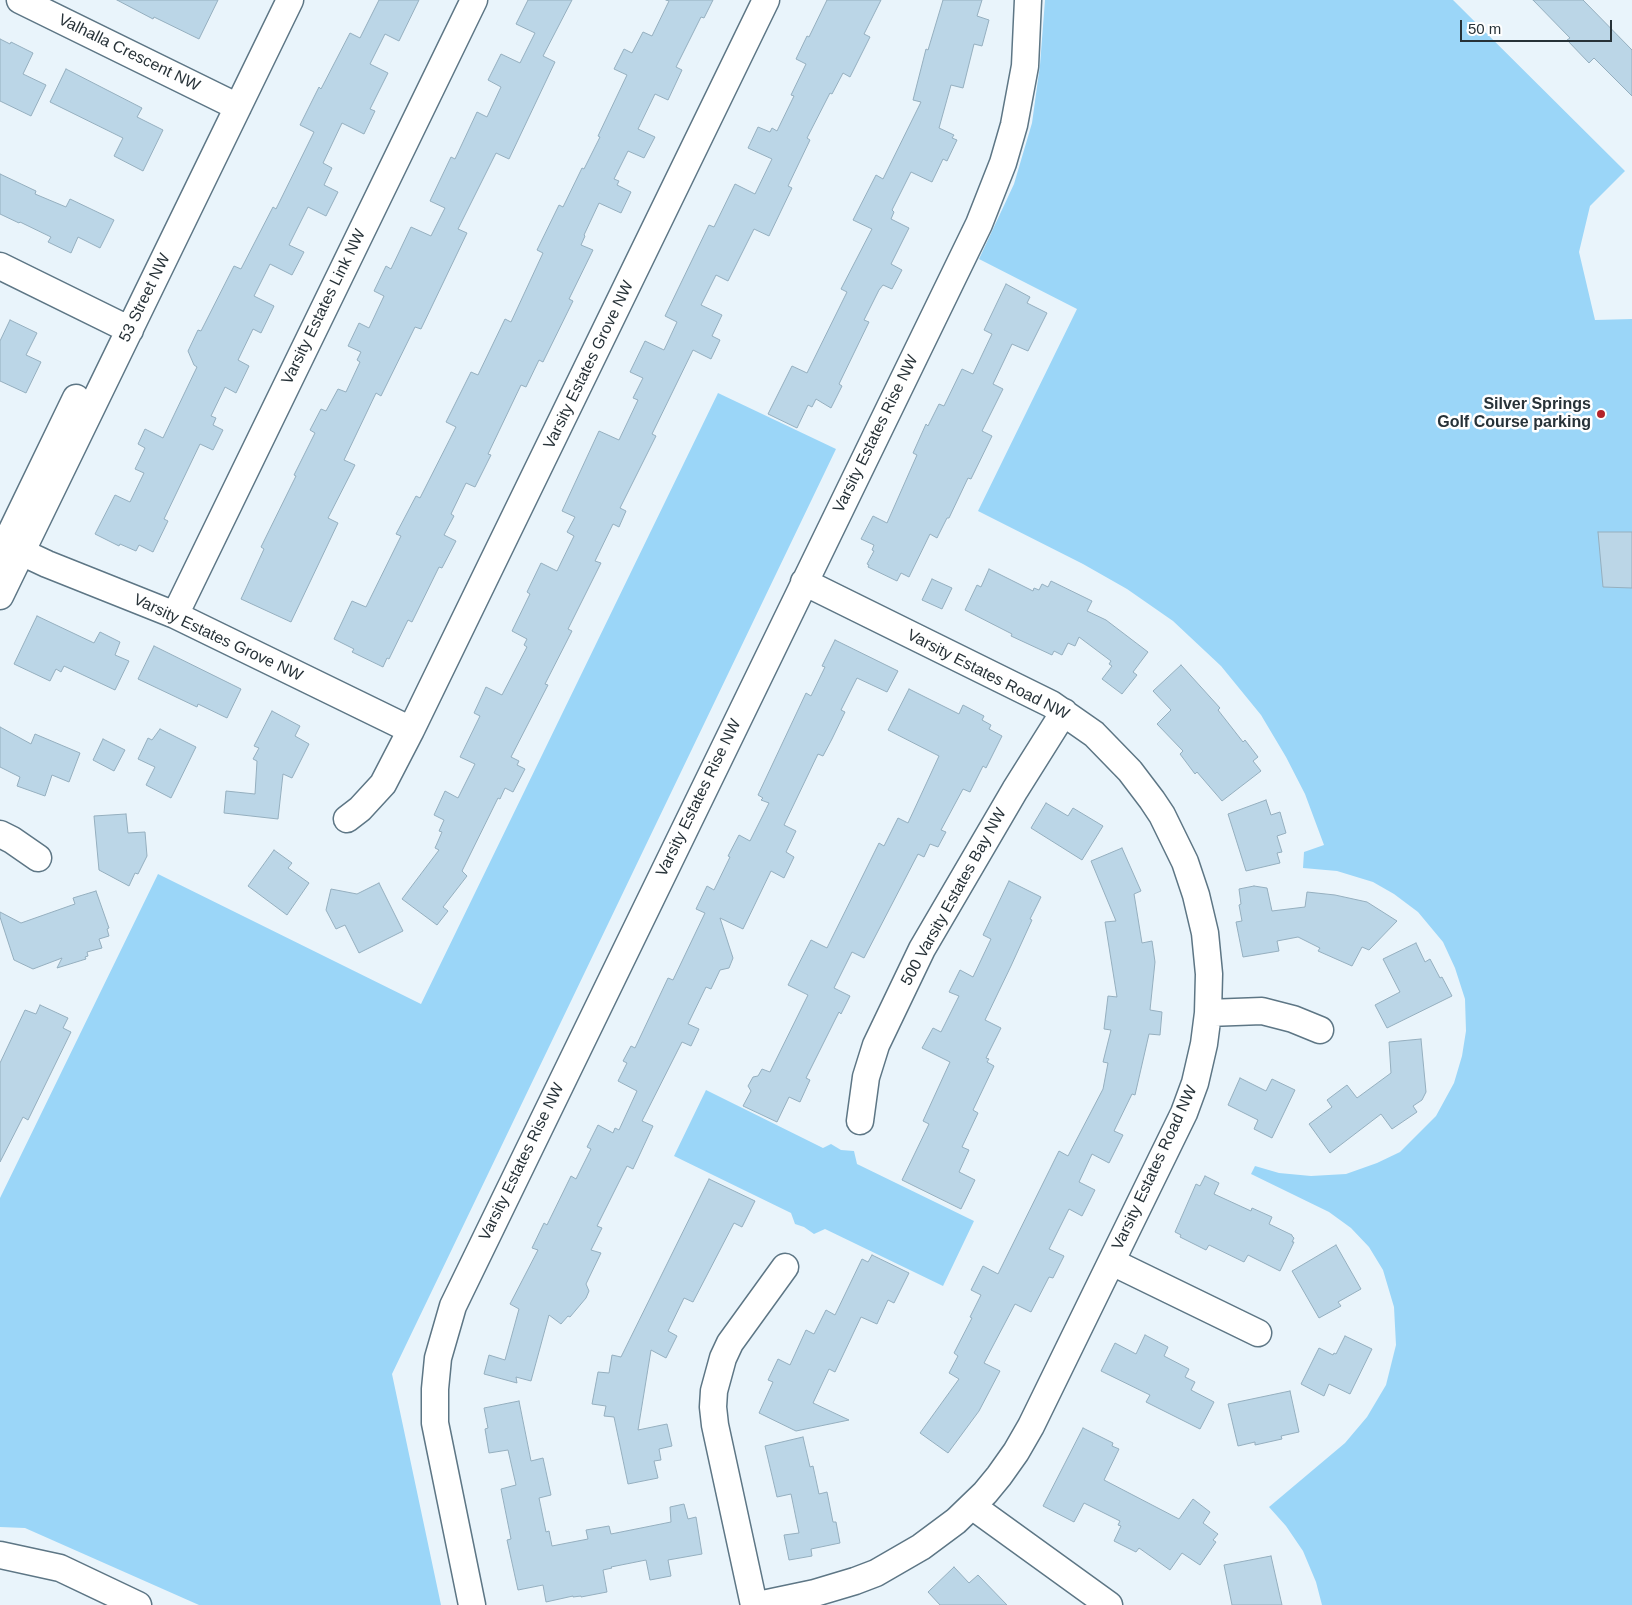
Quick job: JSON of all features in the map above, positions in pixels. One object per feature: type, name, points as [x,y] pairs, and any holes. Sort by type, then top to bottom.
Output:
[{"type":"street","name":"Valhalla Crescent NW","points":[[20,0],[230,103]]},
{"type":"street","name":"53 Street NW","points":[[0,596],[7,549],[122,326],[230,103],[271,0]]},
{"type":"street","name":"53 Street NW","points":[[230,103],[290,0]]},
{"type":"street","name":"Varsity Estates Link NW","points":[[175,615],[474,0]]},
{"type":"street","name":"Varsity Estates Grove NW","points":[[347,819],[360,809],[383,784],[411,730],[766,0]]},
{"type":"street","name":"Varsity Estates Rise NW","points":[[472,1605],[435,1423],[435,1389],[438,1358],[453,1306],[979,224],[1004,163],[1014,126],[1027,44],[1028,0]]},
{"type":"street","points":[[0,266],[122,326]]},
{"type":"street","name":"Varsity Estates Grove NW","points":[[7,549],[175,615],[411,730]]},
{"type":"street","name":"Varsity Estates Road NW","points":[[758,1605],[815,1593],[855,1581],[876,1572],[922,1547],[956,1521],[999,1476],[1031,1426],[1184,1113],[1195,1083],[1204,1044],[1208,1013],[1209,974],[1205,933],[1196,894],[1181,854],[1162,815],[1130,771],[1094,734],[1064,712],[1034,695],[804,582]]},
{"type":"street","name":"500 Varsity Estates Bay NW","points":[[860,1121],[866,1077],[876,1045],[922,949],[1015,790],[1064,712]]},
{"type":"street","points":[[0,834],[38,858]]},
{"type":"street","points":[[1208,1013],[1262,1011],[1294,1019],[1320,1030]]},
{"type":"street","points":[[1112,1262],[1258,1332]]},
{"type":"street","points":[[754,1605],[715,1425],[714,1391],[722,1358],[730,1343],[785,1267]]},
{"type":"street","points":[[972,1506],[1109,1605]]},
{"type":"street","points":[[0,1555],[60,1568],[138,1605]]},
{"type":"shaded area","points":[[1045,0],[1453,0],[1625,171],[1590,206],[1579,252],[1595,320],[1632,319],[1632,1605],[1322,1605],[1316,1582],[1303,1551],[1286,1526],[1269,1507],[1345,1443],[1367,1417],[1386,1385],[1396,1345],[1394,1307],[1383,1270],[1369,1247],[1351,1228],[1329,1212],[1251,1174],[1255,1166],[1279,1173],[1311,1176],[1346,1174],[1377,1163],[1400,1152],[1436,1116],[1454,1083],[1462,1056],[1466,1031],[1465,999],[1455,968],[1443,942],[1418,912],[1394,894],[1373,882],[1337,871],[1303,868],[1304,852],[1324,845],[1305,794],[1261,715],[1221,666],[1173,621],[1127,589],[1083,564],[978,511],[1077,309],[979,259],[1014,184],[1032,123],[1040,65]]},
{"type":"shaded area","points":[[718,393],[836,449],[392,1374],[441,1605],[199,1605],[25,1528],[0,1527],[0,1198],[158,874],[421,1004]]},
{"type":"shaded area","points":[[706,1090],[823,1148],[831,1144],[841,1150],[854,1151],[857,1164],[974,1221],[943,1286],[825,1229],[814,1234],[804,1227],[795,1224],[791,1213],[674,1156]]},
{"type":"building","points":[[117,0],[218,0],[199,39],[154,17],[153,19]]},
{"type":"building","points":[[379,0],[419,0],[399,41],[385,34],[370,64],[388,73],[370,109],[375,111],[364,134],[342,123],[323,163],[332,168],[324,185],[338,192],[326,216],[308,207],[289,245],[304,252],[292,275],[270,264],[254,296],[274,306],[261,333],[253,329],[238,360],[249,366],[236,393],[225,387],[211,416],[216,418],[213,425],[223,430],[213,450],[200,444],[164,519],[168,521],[153,552],[139,545],[136,551],[120,544],[119,546],[95,534],[115,495],[130,502],[144,473],[135,469],[145,448],[138,444],[145,429],[163,438],[197,367],[194,365],[188,351],[198,330],[201,331],[234,266],[241,269],[273,207],[276,209],[314,132],[300,125],[319,87],[321,89],[350,33],[360,38]]},
{"type":"building","points":[[528,0],[572,0],[543,56],[555,62],[509,159],[496,153],[458,229],[467,233],[421,329],[415,327],[381,396],[376,393],[344,460],[355,465],[328,518],[338,523],[291,622],[241,599],[264,549],[261,547],[315,433],[310,430],[321,409],[326,411],[338,389],[346,392],[360,362],[357,360],[361,352],[348,346],[359,323],[369,328],[384,296],[374,291],[386,266],[391,269],[411,227],[431,236],[445,208],[430,201],[451,157],[455,159],[477,112],[487,117],[501,87],[488,80],[501,54],[520,63],[535,33],[516,24]]},
{"type":"building","points":[[666,0],[713,0],[704,18],[701,17],[676,67],[682,70],[668,100],[655,94],[638,129],[655,137],[644,158],[628,151],[614,179],[619,181],[617,185],[631,192],[621,213],[599,203],[581,245],[593,250],[569,299],[573,301],[543,362],[539,360],[526,387],[521,385],[488,454],[491,455],[475,487],[466,483],[451,514],[454,516],[444,535],[456,541],[442,568],[439,567],[412,622],[408,620],[389,659],[387,658],[383,667],[352,652],[354,649],[334,639],[352,601],[366,607],[401,536],[396,534],[416,496],[420,498],[456,427],[446,422],[471,372],[478,375],[505,319],[511,322],[543,253],[537,250],[559,205],[563,207],[582,168],[584,169],[627,75],[614,69],[624,49],[632,53],[643,32],[652,36],[669,1]]},
{"type":"building","points":[[827,0],[881,0],[864,34],[870,37],[850,77],[843,73],[832,94],[830,93],[807,138],[810,140],[788,186],[792,188],[769,236],[754,229],[728,281],[716,275],[701,305],[722,315],[712,336],[720,340],[711,359],[693,350],[652,434],[656,436],[620,508],[626,511],[619,527],[613,524],[595,561],[601,563],[568,629],[572,631],[545,684],[548,685],[511,757],[519,761],[517,765],[525,769],[513,792],[505,788],[500,799],[498,798],[462,871],[467,876],[443,907],[448,911],[437,925],[402,899],[439,850],[435,848],[442,832],[439,831],[444,820],[434,815],[445,791],[458,798],[475,764],[460,757],[480,716],[474,713],[486,687],[502,695],[527,647],[524,645],[527,639],[512,631],[530,594],[527,592],[541,563],[557,571],[574,536],[567,532],[575,517],[562,511],[599,431],[619,440],[638,400],[633,398],[643,378],[630,372],[645,341],[664,350],[677,322],[665,316],[709,225],[714,227],[735,184],[755,194],[772,159],[748,148],[758,127],[770,132],[772,128],[777,131],[794,96],[791,95],[806,64],[796,59]]},
{"type":"building","points":[[943,0],[982,0],[977,16],[989,20],[982,46],[974,44],[963,88],[951,85],[939,128],[954,135],[952,138],[957,140],[947,161],[943,159],[932,182],[911,172],[892,210],[894,212],[891,219],[909,228],[891,264],[902,270],[892,289],[883,285],[879,290],[864,320],[869,322],[839,384],[842,386],[831,408],[816,399],[812,407],[808,405],[797,428],[768,414],[792,366],[807,373],[847,292],[841,289],[872,229],[853,220],[876,175],[883,179],[921,102],[913,100],[926,49],[928,50]]},
{"type":"building","points":[[1533,0],[1583,0],[1632,50],[1632,96],[1594,58],[1589,63],[1567,40],[1570,38]]},
{"type":"building","points":[[0,39],[10,44],[11,42],[33,53],[23,74],[46,85],[31,116],[0,101]]},
{"type":"building","points":[[66,69],[142,108],[137,117],[163,130],[143,171],[114,156],[123,138],[50,102]]},
{"type":"building","points":[[0,174],[36,191],[35,194],[66,207],[70,199],[114,220],[100,248],[78,237],[71,253],[48,242],[51,237],[0,214]]},
{"type":"building","points":[[1006,284],[1030,297],[1027,303],[1047,313],[1028,351],[1012,344],[993,384],[1003,389],[982,431],[992,436],[971,479],[968,478],[937,538],[930,534],[909,577],[901,573],[897,581],[868,567],[869,565],[867,564],[874,551],[872,550],[874,545],[861,539],[873,516],[887,523],[917,455],[913,453],[926,424],[928,426],[939,404],[944,406],[962,369],[973,374],[992,334],[984,330]]},
{"type":"building","points":[[10,320],[37,333],[26,355],[41,362],[26,393],[0,381],[0,341]]},
{"type":"building","points":[[1598,532],[1632,532],[1632,588],[1603,587]]},
{"type":"building","points":[[989,569],[1033,591],[1034,588],[1039,590],[1042,584],[1048,587],[1051,581],[1092,601],[1087,611],[1106,620],[1148,652],[1133,672],[1137,675],[1122,694],[1102,679],[1112,666],[1109,664],[1111,661],[1079,637],[1075,646],[1068,643],[1062,655],[1054,651],[1052,655],[1011,636],[1012,634],[965,610],[977,585],[981,587]]},
{"type":"building","points":[[932,579],[952,588],[942,609],[922,600]]},
{"type":"building","points":[[37,616],[94,643],[100,632],[120,642],[115,655],[129,661],[115,690],[64,666],[61,672],[56,669],[50,681],[14,664]]},
{"type":"building","points":[[835,640],[898,671],[887,692],[857,678],[841,710],[845,712],[832,739],[823,756],[818,754],[784,825],[796,831],[786,852],[794,857],[784,878],[771,871],[743,929],[720,918],[733,958],[729,968],[720,970],[711,989],[706,987],[688,1024],[699,1029],[691,1046],[682,1042],[642,1121],[653,1126],[633,1169],[627,1166],[597,1226],[602,1228],[591,1250],[601,1253],[586,1284],[589,1291],[586,1298],[570,1317],[568,1316],[561,1324],[549,1315],[531,1381],[516,1377],[517,1383],[484,1374],[489,1355],[505,1360],[519,1309],[510,1304],[538,1250],[532,1248],[544,1223],[547,1225],[571,1176],[576,1179],[591,1149],[587,1147],[598,1125],[613,1133],[615,1128],[619,1130],[637,1091],[618,1081],[627,1063],[623,1061],[631,1046],[635,1048],[668,978],[673,980],[705,913],[696,909],[707,886],[714,890],[739,835],[750,841],[769,803],[761,800],[763,798],[758,795],[806,693],[811,696],[825,667],[822,666]]},
{"type":"building","points":[[154,646],[241,689],[227,718],[198,704],[197,707],[138,679]]},
{"type":"building","points":[[1181,665],[1220,708],[1218,710],[1243,742],[1245,740],[1258,757],[1253,761],[1261,771],[1222,801],[1197,772],[1195,774],[1180,754],[1183,751],[1157,724],[1171,710],[1153,691]]},
{"type":"building","points":[[909,689],[959,714],[963,705],[984,716],[982,720],[991,725],[989,729],[1002,736],[986,768],[983,766],[970,792],[963,789],[941,830],[946,832],[938,847],[930,844],[924,857],[918,854],[864,958],[852,952],[834,988],[850,996],[841,1014],[839,1012],[806,1078],[810,1080],[800,1102],[789,1097],[777,1122],[743,1106],[751,1091],[748,1086],[753,1077],[758,1076],[762,1069],[770,1072],[808,995],[788,985],[811,940],[827,948],[879,843],[884,846],[898,818],[908,823],[939,756],[888,730]]},
{"type":"building","points":[[272,711],[300,726],[295,736],[309,744],[292,778],[283,774],[278,819],[224,813],[226,791],[255,794],[257,761],[253,759],[259,748],[254,746]]},
{"type":"building","points":[[0,727],[31,744],[35,734],[80,753],[69,782],[52,775],[45,796],[17,786],[20,777],[0,767]]},
{"type":"building","points":[[160,729],[196,747],[171,798],[146,785],[155,767],[138,759],[148,738],[152,740]]},
{"type":"building","points":[[103,739],[125,750],[114,771],[93,760]]},
{"type":"building","points":[[1266,800],[1271,815],[1280,812],[1286,833],[1277,836],[1282,852],[1277,853],[1280,863],[1246,871],[1228,814]]},
{"type":"building","points":[[1046,803],[1068,816],[1073,808],[1103,826],[1082,860],[1031,828]]},
{"type":"building","points":[[126,814],[128,833],[145,832],[147,856],[138,874],[135,873],[129,886],[99,870],[94,816]]},
{"type":"building","points":[[1122,848],[1141,891],[1134,894],[1142,943],[1152,941],[1155,962],[1150,1010],[1162,1012],[1160,1035],[1149,1034],[1135,1095],[1132,1094],[1114,1131],[1123,1135],[1109,1163],[1092,1154],[1079,1182],[1095,1190],[1082,1216],[1069,1209],[1049,1249],[1064,1256],[1053,1278],[1049,1277],[1031,1312],[1015,1304],[984,1363],[1000,1371],[979,1411],[948,1453],[920,1433],[959,1379],[949,1373],[958,1356],[954,1353],[972,1318],[970,1317],[981,1295],[971,1290],[983,1266],[998,1274],[1059,1151],[1068,1156],[1103,1089],[1108,1063],[1103,1062],[1111,1030],[1104,1029],[1108,996],[1117,997],[1105,922],[1116,921],[1091,861]]},
{"type":"building","points":[[274,850],[292,863],[288,868],[309,883],[287,915],[248,886]]},
{"type":"building","points":[[1009,881],[1041,897],[985,1020],[1001,1028],[986,1058],[989,1059],[987,1062],[994,1066],[973,1110],[978,1113],[962,1147],[969,1150],[959,1172],[975,1180],[961,1209],[902,1180],[929,1124],[923,1121],[950,1062],[922,1048],[933,1028],[941,1032],[959,996],[949,992],[960,970],[973,977],[991,939],[983,935]]},
{"type":"building","points":[[379,883],[403,931],[359,953],[345,925],[336,929],[326,910],[331,889],[357,894]]},
{"type":"building","points":[[1254,886],[1267,888],[1272,911],[1305,907],[1307,892],[1335,895],[1367,902],[1397,921],[1369,950],[1362,947],[1352,966],[1318,951],[1320,948],[1298,937],[1277,941],[1279,951],[1243,957],[1236,922],[1242,921],[1239,889]]},
{"type":"building","points":[[96,891],[109,928],[107,929],[109,936],[99,939],[102,948],[87,952],[88,956],[85,957],[86,959],[57,968],[62,958],[33,969],[14,960],[0,912],[21,923],[75,904],[73,898]]},
{"type":"building","points":[[1416,943],[1425,962],[1430,959],[1452,996],[1387,1028],[1375,1005],[1400,992],[1383,959]]},
{"type":"building","points":[[40,1005],[68,1018],[63,1028],[71,1032],[28,1120],[23,1117],[0,1162],[0,1063],[25,1010],[36,1014]]},
{"type":"building","points":[[1421,1039],[1426,1092],[1422,1100],[1413,1106],[1417,1112],[1392,1129],[1381,1114],[1330,1153],[1309,1124],[1332,1107],[1327,1100],[1347,1085],[1357,1098],[1391,1073],[1389,1042]]},
{"type":"building","points":[[1240,1078],[1266,1091],[1272,1079],[1295,1090],[1272,1138],[1254,1129],[1258,1120],[1228,1105]]},
{"type":"building","points":[[1205,1176],[1219,1183],[1214,1194],[1251,1211],[1252,1208],[1272,1217],[1269,1224],[1292,1235],[1294,1238],[1292,1242],[1294,1242],[1280,1271],[1248,1255],[1244,1262],[1209,1245],[1206,1250],[1180,1237],[1181,1235],[1175,1232],[1196,1184],[1200,1186]]},
{"type":"building","points":[[709,1179],[755,1201],[742,1227],[734,1223],[693,1302],[684,1298],[668,1331],[677,1336],[666,1358],[651,1350],[638,1430],[667,1424],[672,1446],[659,1449],[661,1460],[654,1461],[658,1478],[628,1484],[614,1417],[604,1416],[606,1406],[592,1404],[598,1372],[609,1373],[612,1355],[621,1357]]},
{"type":"building","points":[[1336,1245],[1361,1289],[1338,1302],[1341,1306],[1319,1318],[1292,1271]]},
{"type":"building","points":[[872,1255],[909,1273],[894,1303],[888,1300],[877,1324],[861,1317],[835,1372],[829,1369],[813,1403],[849,1420],[796,1431],[759,1413],[773,1382],[768,1380],[778,1359],[790,1365],[806,1330],[814,1334],[826,1310],[835,1315],[862,1259],[868,1262]]},
{"type":"building","points":[[1145,1335],[1168,1347],[1164,1356],[1189,1369],[1185,1377],[1195,1382],[1191,1390],[1214,1402],[1200,1429],[1146,1402],[1150,1395],[1101,1371],[1115,1343],[1136,1354]]},
{"type":"building","points":[[1345,1336],[1372,1349],[1350,1394],[1329,1384],[1324,1396],[1301,1384],[1319,1348],[1333,1355],[1334,1353],[1336,1354]]},
{"type":"building","points":[[1290,1391],[1299,1432],[1281,1436],[1282,1439],[1255,1445],[1255,1442],[1238,1446],[1228,1404]]},
{"type":"building","points":[[519,1401],[531,1461],[543,1458],[551,1495],[539,1498],[546,1532],[549,1531],[552,1546],[588,1539],[586,1530],[609,1526],[611,1534],[671,1522],[670,1507],[684,1504],[688,1519],[696,1517],[702,1554],[668,1560],[671,1576],[650,1580],[646,1560],[603,1570],[607,1592],[581,1597],[573,1596],[546,1602],[543,1585],[518,1590],[507,1540],[511,1539],[501,1489],[516,1485],[508,1450],[489,1453],[485,1429],[488,1428],[484,1408]]},
{"type":"building","points":[[1083,1428],[1113,1443],[1112,1446],[1119,1449],[1104,1480],[1179,1519],[1193,1499],[1210,1512],[1203,1523],[1218,1534],[1213,1540],[1216,1542],[1200,1565],[1182,1553],[1170,1570],[1139,1548],[1136,1552],[1114,1541],[1121,1526],[1118,1525],[1120,1521],[1084,1503],[1074,1522],[1043,1506]]},
{"type":"building","points":[[803,1437],[810,1467],[813,1466],[819,1494],[827,1492],[833,1522],[836,1522],[840,1543],[811,1549],[812,1556],[789,1560],[784,1535],[799,1533],[791,1494],[777,1497],[765,1446]]},
{"type":"building","points":[[1271,1556],[1282,1605],[1232,1605],[1224,1565]]},
{"type":"building","points":[[954,1567],[969,1583],[978,1575],[1007,1605],[940,1605],[928,1592]]},
{"type":"place","name":"Silver Springs Golf Course parking","points":[[1601,414]]}]
